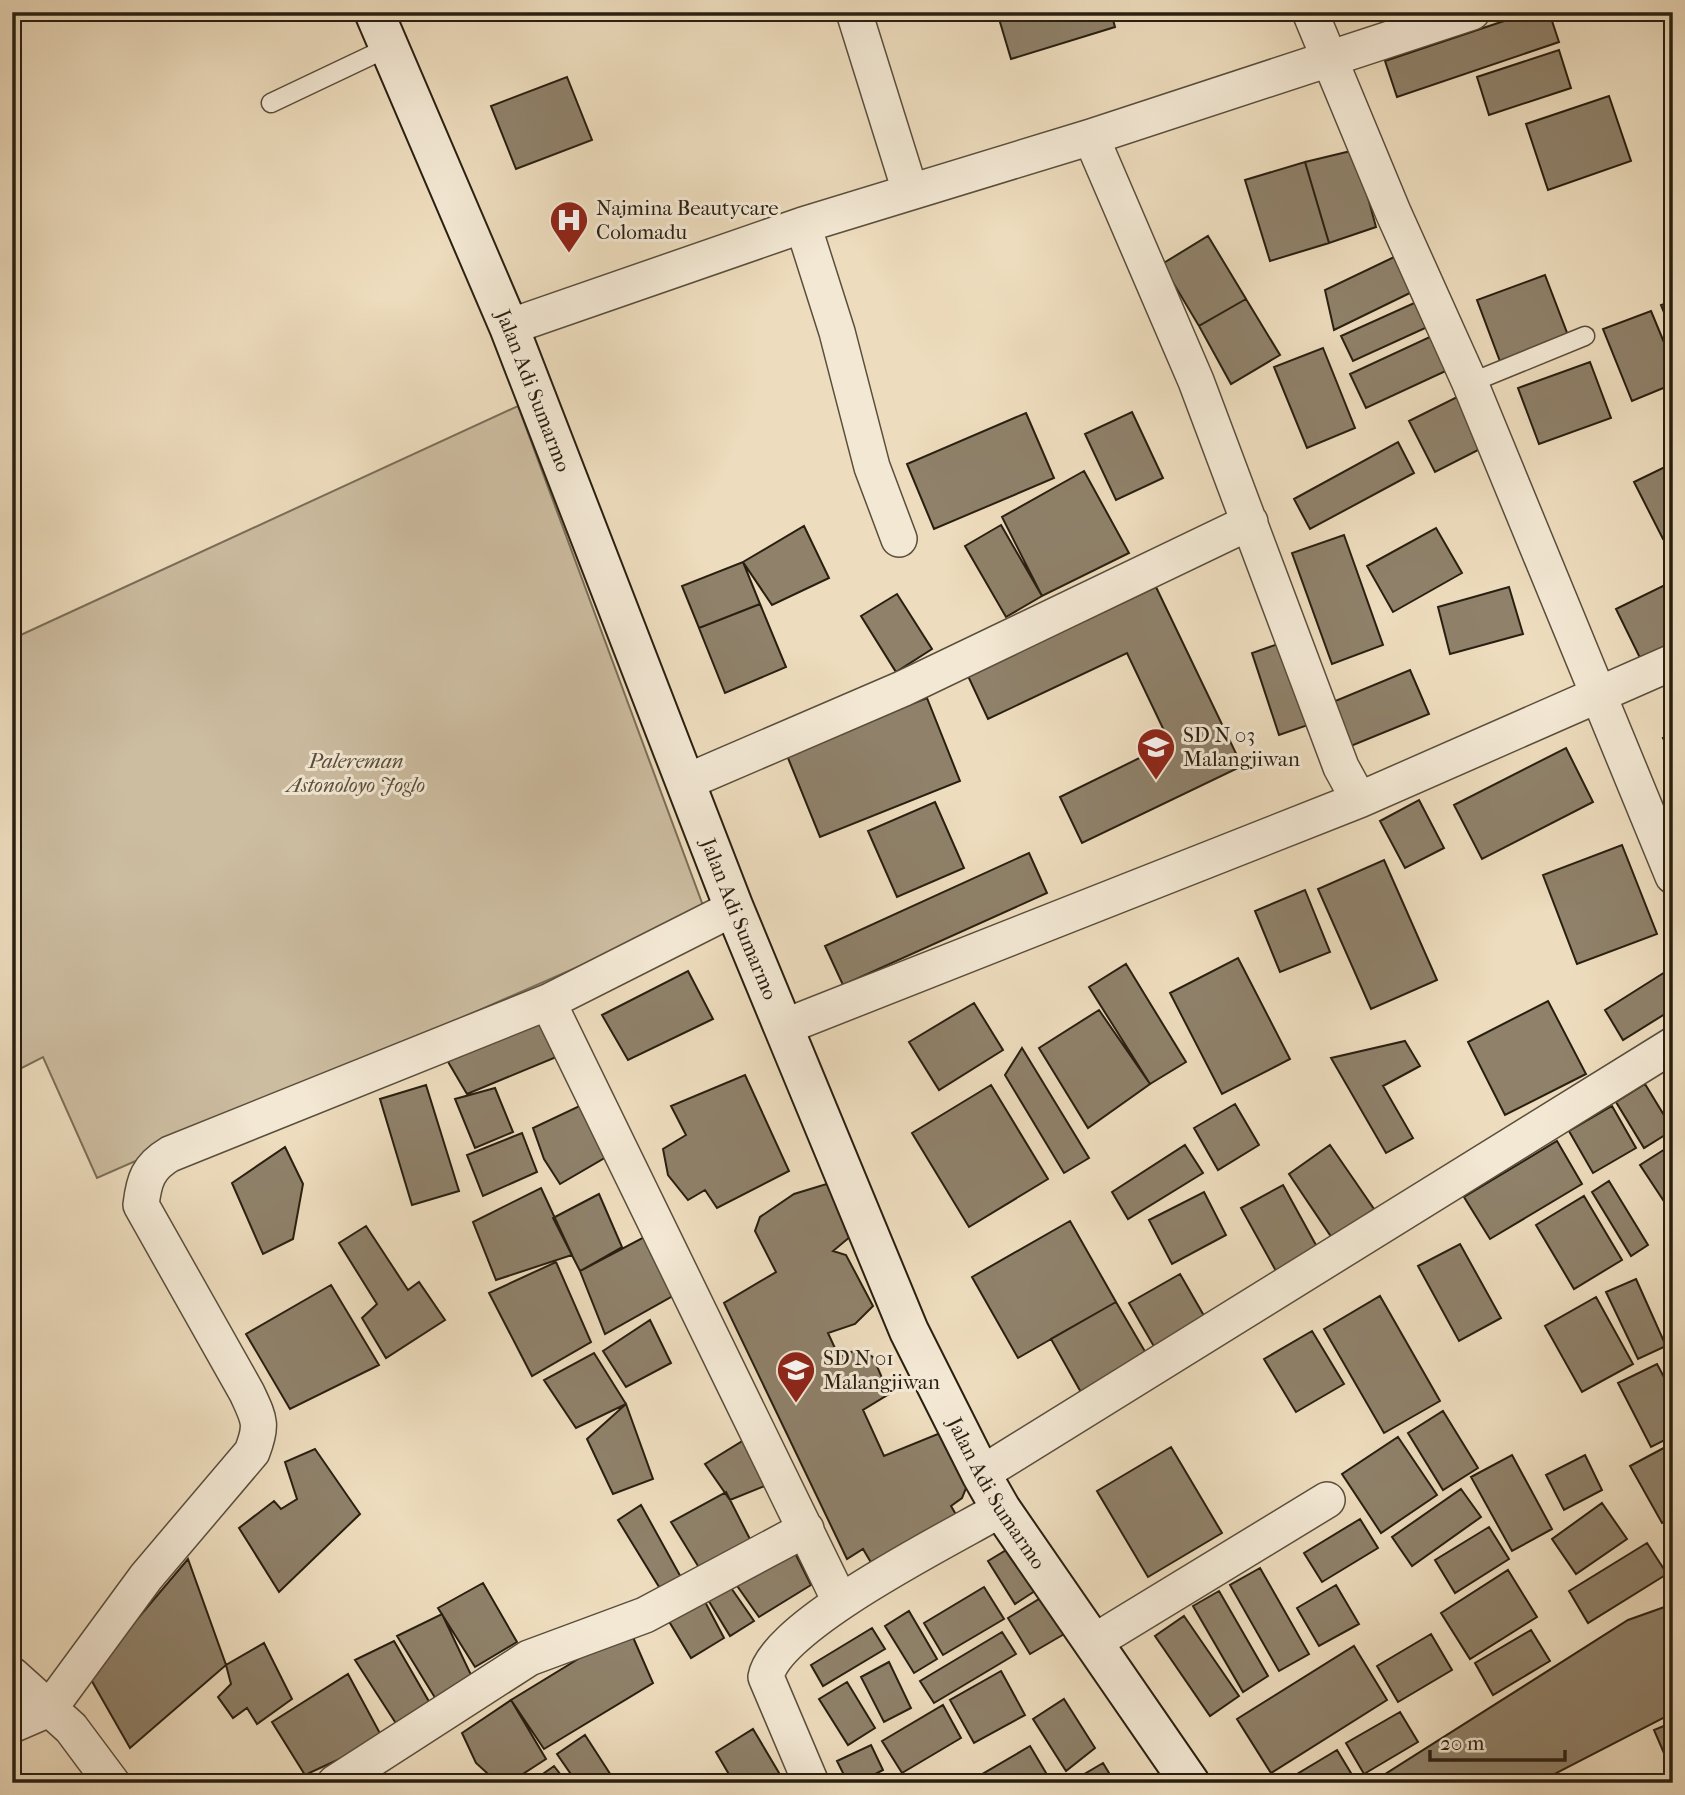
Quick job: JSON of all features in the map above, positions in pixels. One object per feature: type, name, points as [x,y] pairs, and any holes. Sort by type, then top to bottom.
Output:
[{"type":"main road","name":"Jalan Adi Sumarmo","points":[[374,12],[509,327],[734,908],[909,1331],[981,1474],[1002,1509],[1190,1783]]},
{"type":"street","points":[[854,12],[910,191]]},
{"type":"street","points":[[1311,12],[1393,212],[1470,383],[1673,876]]},
{"type":"street","points":[[509,327],[803,225],[1091,137],[1472,12]]},
{"type":"street","points":[[1091,137],[1196,381],[1340,767],[1359,800]]},
{"type":"street","points":[[803,225],[837,332],[872,467],[899,539]]},
{"type":"street","points":[[686,782],[902,689],[1250,522]]},
{"type":"street","points":[[785,1027],[1359,800],[1673,662]]},
{"type":"street","points":[[12,1725],[48,1709],[146,1577],[253,1452],[259,1436],[261,1423],[247,1393],[141,1205],[144,1180],[154,1164],[170,1154],[548,1002],[734,908]]},
{"type":"street","points":[[548,1002],[840,1601]]},
{"type":"street","points":[[981,1474],[1673,1045]]},
{"type":"street","points":[[1094,1642],[1327,1500]]},
{"type":"street","points":[[811,1783],[766,1677],[774,1658],[797,1635],[840,1601],[1002,1509]]},
{"type":"street","points":[[335,1783],[529,1658],[645,1615],[806,1529]]},
{"type":"street","points":[[12,1675],[71,1728],[111,1783]]},
{"type":"lane","points":[[271,103],[389,47]]},
{"type":"lane","points":[[1470,383],[1585,336]]},
{"type":"green space","name":"Palereman Astonoloyo Joglo","points":[[518,406],[705,911],[97,1178],[43,1057],[14,1072],[12,1069],[12,639]]},
{"type":"building","points":[[997,12],[1111,12],[1115,27],[1011,59]]},
{"type":"building","points":[[1531,12],[1549,12],[1559,42],[1397,97],[1385,61]]},
{"type":"building","points":[[1559,50],[1571,88],[1489,115],[1477,77]]},
{"type":"building","points":[[567,77],[592,140],[516,169],[491,106]]},
{"type":"building","points":[[1609,96],[1631,161],[1548,190],[1526,124]]},
{"type":"building","points":[[1355,150],[1376,227],[1329,243],[1305,162]]},
{"type":"building","points":[[1305,162],[1329,243],[1270,261],[1245,180]]},
{"type":"building","points":[[1208,236],[1246,299],[1199,326],[1162,264]]},
{"type":"building","points":[[1394,257],[1412,292],[1334,330],[1325,290]]},
{"type":"building","points":[[1545,275],[1569,338],[1501,364],[1477,300]]},
{"type":"building","points":[[1246,299],[1280,355],[1231,384],[1199,326]]},
{"type":"building","points":[[1423,299],[1434,324],[1353,361],[1341,336]]},
{"type":"building","points":[[1673,301],[1673,335],[1661,305]]},
{"type":"building","points":[[1651,311],[1673,364],[1673,384],[1632,401],[1603,329]]},
{"type":"building","points":[[1434,335],[1450,369],[1366,408],[1350,374]]},
{"type":"building","points":[[1323,348],[1355,428],[1307,448],[1274,367]]},
{"type":"building","points":[[1590,362],[1611,418],[1539,444],[1518,388]]},
{"type":"building","points":[[1457,397],[1482,448],[1435,472],[1409,421]]},
{"type":"building","points":[[1132,412],[1163,478],[1116,500],[1085,434]]},
{"type":"building","points":[[1026,413],[1054,478],[934,529],[907,464]]},
{"type":"building","points":[[1398,442],[1414,473],[1310,529],[1294,499]]},
{"type":"building","points":[[1673,463],[1673,534],[1663,539],[1634,482]]},
{"type":"building","points":[[1084,471],[1129,553],[1042,596],[1002,517]]},
{"type":"building","points":[[1001,525],[1042,596],[1006,617],[965,546]]},
{"type":"building","points":[[804,526],[829,578],[772,605],[743,562]]},
{"type":"building","points":[[1436,528],[1462,573],[1393,612],[1367,566]]},
{"type":"building","points":[[1344,535],[1383,645],[1332,664],[1292,553]]},
{"type":"building","points":[[743,562],[760,604],[699,628],[682,586]]},
{"type":"building","points":[[1673,581],[1673,649],[1643,664],[1616,609]]},
{"type":"building","points":[[1156,587],[1242,766],[1082,843],[1060,797],[1170,743],[1127,653],[988,719],[968,676]]},
{"type":"building","points":[[1509,587],[1523,634],[1450,654],[1438,607]]},
{"type":"building","points":[[897,594],[932,649],[896,672],[861,616]]},
{"type":"building","points":[[760,604],[786,667],[725,693],[699,628]]},
{"type":"building","points":[[1284,642],[1311,724],[1279,735],[1252,653]]},
{"type":"building","points":[[1410,670],[1429,714],[1346,748],[1328,704]]},
{"type":"building","points":[[927,698],[960,781],[820,837],[786,753]]},
{"type":"building","points":[[1673,733],[1673,758],[1663,738]]},
{"type":"building","points":[[1566,748],[1593,802],[1482,859],[1454,805]]},
{"type":"building","points":[[1419,800],[1444,848],[1405,868],[1380,821]]},
{"type":"building","points":[[935,802],[964,868],[897,897],[868,831]]},
{"type":"building","points":[[1622,845],[1657,934],[1577,964],[1543,875]]},
{"type":"building","points":[[1029,853],[1047,893],[843,985],[825,946]]},
{"type":"building","points":[[1384,860],[1437,980],[1371,1009],[1318,889]]},
{"type":"building","points":[[1305,890],[1330,952],[1280,972],[1255,911]]},
{"type":"building","points":[[1238,958],[1290,1059],[1222,1094],[1170,993]]},
{"type":"building","points":[[1126,964],[1186,1062],[1150,1084],[1089,987]]},
{"type":"building","points":[[1673,967],[1673,1009],[1623,1040],[1605,1010]]},
{"type":"building","points":[[688,971],[713,1019],[628,1060],[602,1015]]},
{"type":"building","points":[[1548,1001],[1586,1074],[1505,1115],[1468,1042]]},
{"type":"building","points":[[974,1003],[1003,1050],[939,1090],[909,1042]]},
{"type":"building","points":[[1099,1010],[1150,1084],[1088,1128],[1039,1048]]},
{"type":"building","points":[[543,1011],[566,1053],[467,1094],[444,1055]]},
{"type":"building","points":[[1405,1041],[1420,1066],[1383,1086],[1413,1138],[1386,1153],[1331,1058]]},
{"type":"building","points":[[1022,1048],[1089,1158],[1064,1173],[1005,1075]]},
{"type":"building","points":[[745,1075],[789,1171],[717,1208],[705,1190],[688,1200],[668,1175],[663,1149],[686,1135],[671,1106]]},
{"type":"building","points":[[1645,1084],[1673,1130],[1644,1148],[1616,1102]]},
{"type":"building","points":[[426,1085],[459,1191],[412,1205],[380,1099]]},
{"type":"building","points":[[991,1085],[1048,1179],[969,1227],[912,1133]]},
{"type":"building","points":[[495,1088],[513,1132],[475,1148],[455,1099]]},
{"type":"building","points":[[590,1101],[613,1153],[560,1184],[544,1159],[533,1128]]},
{"type":"building","points":[[1235,1104],[1259,1145],[1218,1170],[1194,1128]]},
{"type":"building","points":[[1612,1106],[1636,1148],[1593,1173],[1569,1131]]},
{"type":"building","points":[[522,1133],[537,1172],[483,1196],[467,1155]]},
{"type":"building","points":[[1557,1141],[1582,1184],[1490,1239],[1464,1197]]},
{"type":"building","points":[[1673,1144],[1673,1215],[1640,1165]]},
{"type":"building","points":[[1185,1145],[1203,1173],[1128,1219],[1112,1192]]},
{"type":"building","points":[[1330,1145],[1374,1209],[1332,1238],[1289,1174]]},
{"type":"building","points":[[285,1147],[303,1184],[293,1239],[263,1254],[232,1183]]},
{"type":"building","points":[[1609,1181],[1648,1245],[1631,1256],[1592,1192]]},
{"type":"building","points":[[830,1183],[851,1236],[833,1251],[846,1255],[873,1306],[855,1324],[828,1333],[839,1357],[858,1349],[873,1357],[889,1394],[863,1410],[884,1456],[950,1429],[970,1478],[962,1498],[951,1506],[961,1523],[876,1571],[863,1549],[847,1559],[724,1303],[776,1272],[755,1231],[760,1217],[794,1194]]},
{"type":"building","points":[[1283,1185],[1317,1247],[1276,1271],[1241,1208]]},
{"type":"building","points":[[541,1188],[572,1255],[496,1280],[473,1222]]},
{"type":"building","points":[[1204,1192],[1226,1235],[1172,1264],[1149,1220]]},
{"type":"building","points":[[599,1194],[622,1247],[580,1271],[553,1218]]},
{"type":"building","points":[[1584,1196],[1622,1260],[1574,1289],[1536,1225]]},
{"type":"building","points":[[1070,1221],[1116,1302],[1018,1358],[972,1277]]},
{"type":"building","points":[[366,1226],[408,1290],[419,1282],[445,1320],[386,1358],[362,1318],[377,1304],[339,1243]]},
{"type":"building","points":[[648,1235],[678,1293],[605,1334],[580,1271]]},
{"type":"building","points":[[1460,1244],[1501,1318],[1459,1341],[1418,1266]]},
{"type":"building","points":[[556,1262],[591,1342],[532,1376],[489,1293]]},
{"type":"building","points":[[1180,1274],[1207,1321],[1156,1350],[1129,1303]]},
{"type":"building","points":[[1636,1279],[1666,1346],[1638,1359],[1606,1292]]},
{"type":"building","points":[[331,1285],[379,1365],[290,1409],[246,1334]]},
{"type":"building","points":[[1380,1296],[1440,1401],[1384,1433],[1324,1329]]},
{"type":"building","points":[[1596,1297],[1633,1364],[1582,1392],[1545,1326]]},
{"type":"building","points":[[1116,1302],[1147,1355],[1082,1394],[1051,1339]]},
{"type":"building","points":[[650,1320],[671,1363],[626,1387],[603,1351]]},
{"type":"building","points":[[1312,1331],[1344,1384],[1296,1412],[1264,1359]]},
{"type":"building","points":[[594,1353],[626,1404],[576,1428],[544,1380]]},
{"type":"building","points":[[1657,1364],[1673,1394],[1673,1436],[1651,1447],[1618,1383]]},
{"type":"building","points":[[626,1404],[653,1479],[613,1494],[587,1439]]},
{"type":"building","points":[[1443,1411],[1478,1468],[1443,1490],[1408,1433]]},
{"type":"building","points":[[749,1437],[772,1483],[730,1500],[705,1464]]},
{"type":"building","points":[[1398,1437],[1437,1495],[1381,1533],[1342,1474]]},
{"type":"building","points":[[1673,1443],[1673,1517],[1662,1523],[1630,1466]]},
{"type":"building","points":[[1171,1447],[1222,1533],[1148,1577],[1097,1491]]},
{"type":"building","points":[[315,1449],[360,1514],[279,1592],[239,1528],[274,1501],[281,1509],[297,1499],[285,1462]]},
{"type":"building","points":[[1512,1455],[1552,1529],[1512,1551],[1471,1477]]},
{"type":"building","points":[[1585,1455],[1602,1490],[1564,1510],[1546,1475]]},
{"type":"building","points":[[1461,1489],[1481,1517],[1412,1566],[1392,1537]]},
{"type":"building","points":[[726,1492],[755,1549],[706,1579],[671,1522]]},
{"type":"building","points":[[1602,1503],[1627,1539],[1576,1574],[1552,1539]]},
{"type":"building","points":[[641,1505],[683,1581],[664,1595],[618,1520]]},
{"type":"building","points":[[1360,1519],[1378,1548],[1322,1582],[1304,1553]]},
{"type":"building","points":[[1489,1527],[1509,1559],[1455,1593],[1435,1560]]},
{"type":"building","points":[[1647,1543],[1667,1574],[1588,1623],[1569,1591]]},
{"type":"building","points":[[1013,1546],[1038,1589],[1015,1604],[988,1561]]},
{"type":"building","points":[[792,1547],[811,1585],[759,1617],[733,1580]]},
{"type":"building","points":[[188,1559],[226,1665],[130,1748],[89,1676]]},
{"type":"building","points":[[1260,1568],[1309,1654],[1279,1671],[1230,1585]]},
{"type":"building","points":[[1508,1570],[1537,1617],[1470,1659],[1441,1613]]},
{"type":"building","points":[[483,1583],[517,1642],[475,1667],[438,1608]]},
{"type":"building","points":[[729,1585],[754,1621],[730,1636],[707,1598]]},
{"type":"building","points":[[1336,1585],[1359,1624],[1319,1646],[1297,1608]]},
{"type":"building","points":[[984,1587],[1004,1619],[943,1655],[924,1623]]},
{"type":"building","points":[[1219,1591],[1268,1676],[1243,1692],[1193,1606]]},
{"type":"building","points":[[1044,1596],[1066,1633],[1030,1654],[1008,1618]]},
{"type":"building","points":[[703,1598],[724,1638],[691,1658],[667,1618]]},
{"type":"building","points":[[1673,1604],[1673,1713],[1537,1783],[1371,1783],[1628,1620]]},
{"type":"building","points":[[909,1611],[937,1659],[914,1673],[885,1626]]},
{"type":"building","points":[[442,1614],[473,1679],[437,1701],[397,1636]]},
{"type":"building","points":[[1184,1616],[1239,1696],[1210,1716],[1155,1636]]},
{"type":"building","points":[[629,1628],[653,1683],[544,1749],[511,1700]]},
{"type":"building","points":[[872,1628],[885,1649],[823,1686],[811,1665]]},
{"type":"building","points":[[1531,1630],[1550,1661],[1493,1695],[1475,1663]]},
{"type":"building","points":[[1002,1632],[1016,1654],[934,1703],[920,1681]]},
{"type":"building","points":[[1431,1634],[1452,1670],[1398,1702],[1377,1666]]},
{"type":"building","points":[[394,1641],[431,1705],[397,1725],[355,1660]]},
{"type":"building","points":[[264,1643],[292,1699],[257,1724],[247,1708],[233,1718],[218,1697],[231,1684],[226,1665]]},
{"type":"building","points":[[1354,1646],[1387,1700],[1271,1773],[1237,1719]]},
{"type":"building","points":[[889,1662],[911,1708],[884,1722],[861,1677]]},
{"type":"building","points":[[1001,1671],[1025,1715],[974,1743],[950,1700]]},
{"type":"building","points":[[348,1674],[383,1739],[305,1775],[272,1722]]},
{"type":"building","points":[[847,1682],[875,1728],[848,1745],[819,1699]]},
{"type":"building","points":[[1064,1699],[1095,1748],[1066,1771],[1033,1719]]},
{"type":"building","points":[[511,1700],[546,1759],[509,1783],[498,1783],[476,1763],[462,1733]]},
{"type":"building","points":[[943,1705],[961,1738],[902,1773],[882,1741]]},
{"type":"building","points":[[1400,1712],[1418,1742],[1364,1774],[1346,1743]]},
{"type":"building","points":[[1673,1722],[1673,1774],[1654,1730]]},
{"type":"building","points":[[753,1729],[785,1783],[734,1783],[716,1752]]},
{"type":"building","points":[[585,1735],[616,1783],[577,1783],[557,1754]]},
{"type":"building","points":[[871,1745],[883,1770],[858,1783],[848,1783],[837,1761]]},
{"type":"building","points":[[1030,1746],[1052,1783],[982,1783],[979,1776]]},
{"type":"building","points":[[1337,1750],[1357,1783],[1282,1783]]},
{"type":"building","points":[[1103,1763],[1115,1783],[1069,1783]]},
{"type":"building","points":[[554,1766],[567,1783],[530,1783]]},
{"type":"place","name":"Najmina Beautycare Colomadu","points":[[569,254]]},
{"type":"place","name":"SD N 03 Malangjiwan","points":[[1156,781]]},
{"type":"place","name":"SD N 01 Malangjiwan","points":[[796,1404]]}]
